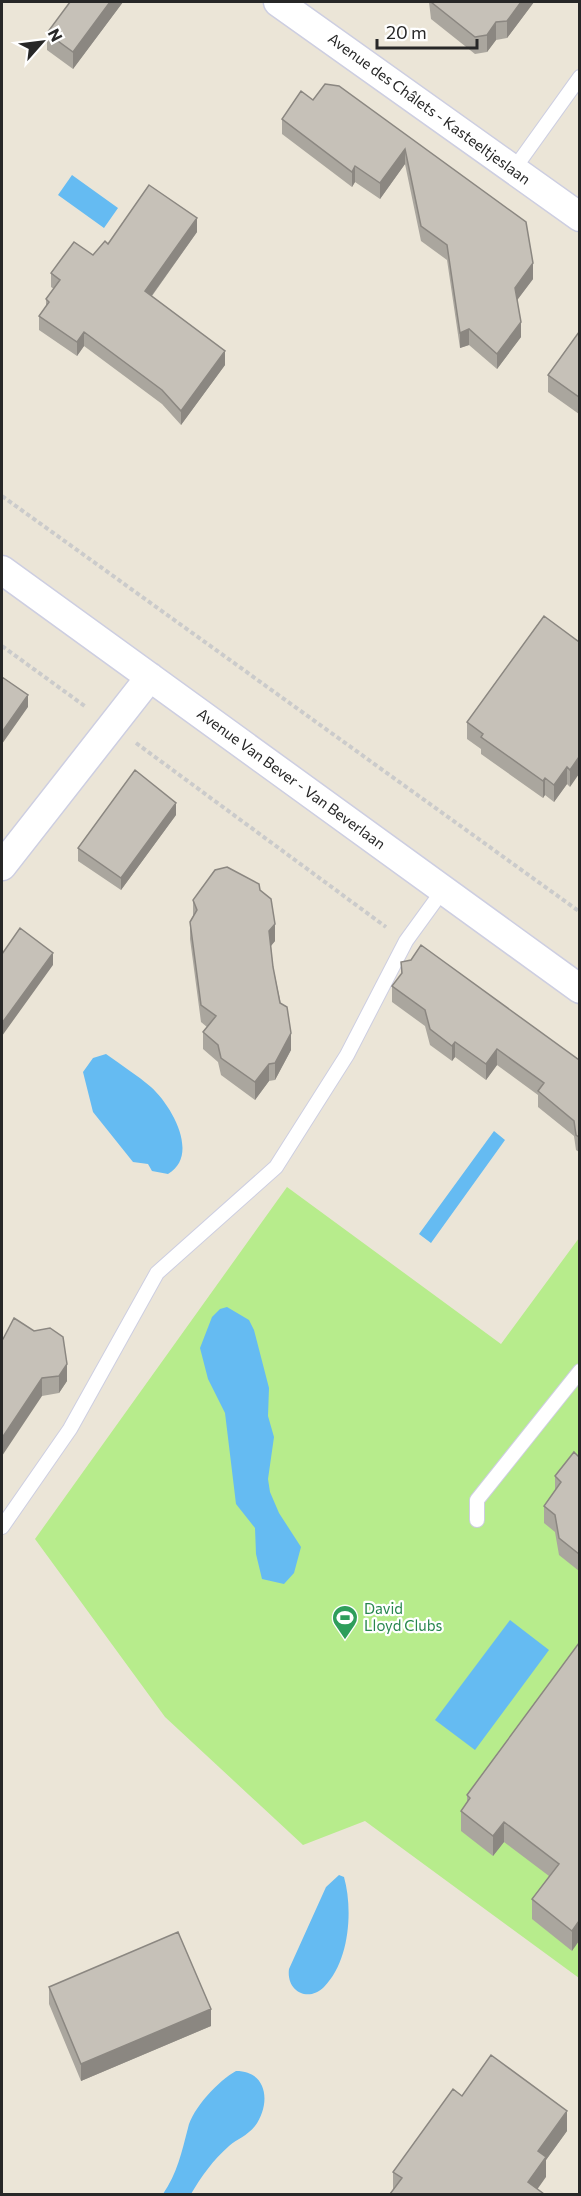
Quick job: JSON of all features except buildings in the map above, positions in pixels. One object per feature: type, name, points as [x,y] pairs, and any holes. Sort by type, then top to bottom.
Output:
[{"type":"street","name":"Avenue des Châlets - Kasteeltjeslaan","points":[[278,2],[579,217]]},
{"type":"street","name":"Avenue Van Bever - Van Beverlaan","points":[[2,570],[579,989]]},
{"type":"street","points":[[2,866],[150,677]]},
{"type":"lane","points":[[514,169],[579,77]]},
{"type":"lane","points":[[2,1527],[70,1429],[157,1273],[276,1167],[347,1054],[405,941],[443,890]]},
{"type":"lane","points":[[477,1520],[477,1500],[579,1371]]},
{"type":"path","points":[[2,496],[579,912]]},
{"type":"path","points":[[2,646],[405,941]]},
{"type":"green space","name":"David Lloyd Clubs","points":[[287,1187],[501,1344],[579,1238],[579,1978],[365,1821],[303,1845],[165,1717],[35,1539]]},
{"type":"water","points":[[72,175],[118,208],[104,228],[58,195]]},
{"type":"water","points":[[106,1054],[151,1087],[174,1118],[182,1143],[182,1155],[177,1166],[168,1174],[152,1171],[148,1164],[133,1162],[93,1112],[83,1072],[93,1058]]},
{"type":"water","points":[[494,1131],[505,1140],[431,1243],[419,1234]]},
{"type":"water","points":[[227,1307],[249,1320],[254,1330],[269,1388],[268,1416],[274,1437],[268,1479],[270,1492],[279,1513],[301,1547],[294,1573],[284,1584],[262,1579],[256,1554],[255,1528],[236,1504],[225,1413],[208,1379],[200,1348],[212,1317],[220,1309]]},
{"type":"water","points":[[510,1620],[549,1650],[475,1750],[435,1720]]},
{"type":"water","points":[[339,1875],[344,1877],[348,1904],[344,1949],[333,1976],[324,1987],[318,1992],[305,1994],[295,1989],[291,1983],[289,1969],[326,1887]]},
{"type":"water","points":[[236,2071],[247,2072],[255,2076],[264,2090],[263,2108],[255,2126],[218,2157],[191,2194],[163,2194],[175,2170],[195,2112],[214,2088]]},
{"type":"place","name":"David Lloyd Clubs","points":[[345,1641]]}]
